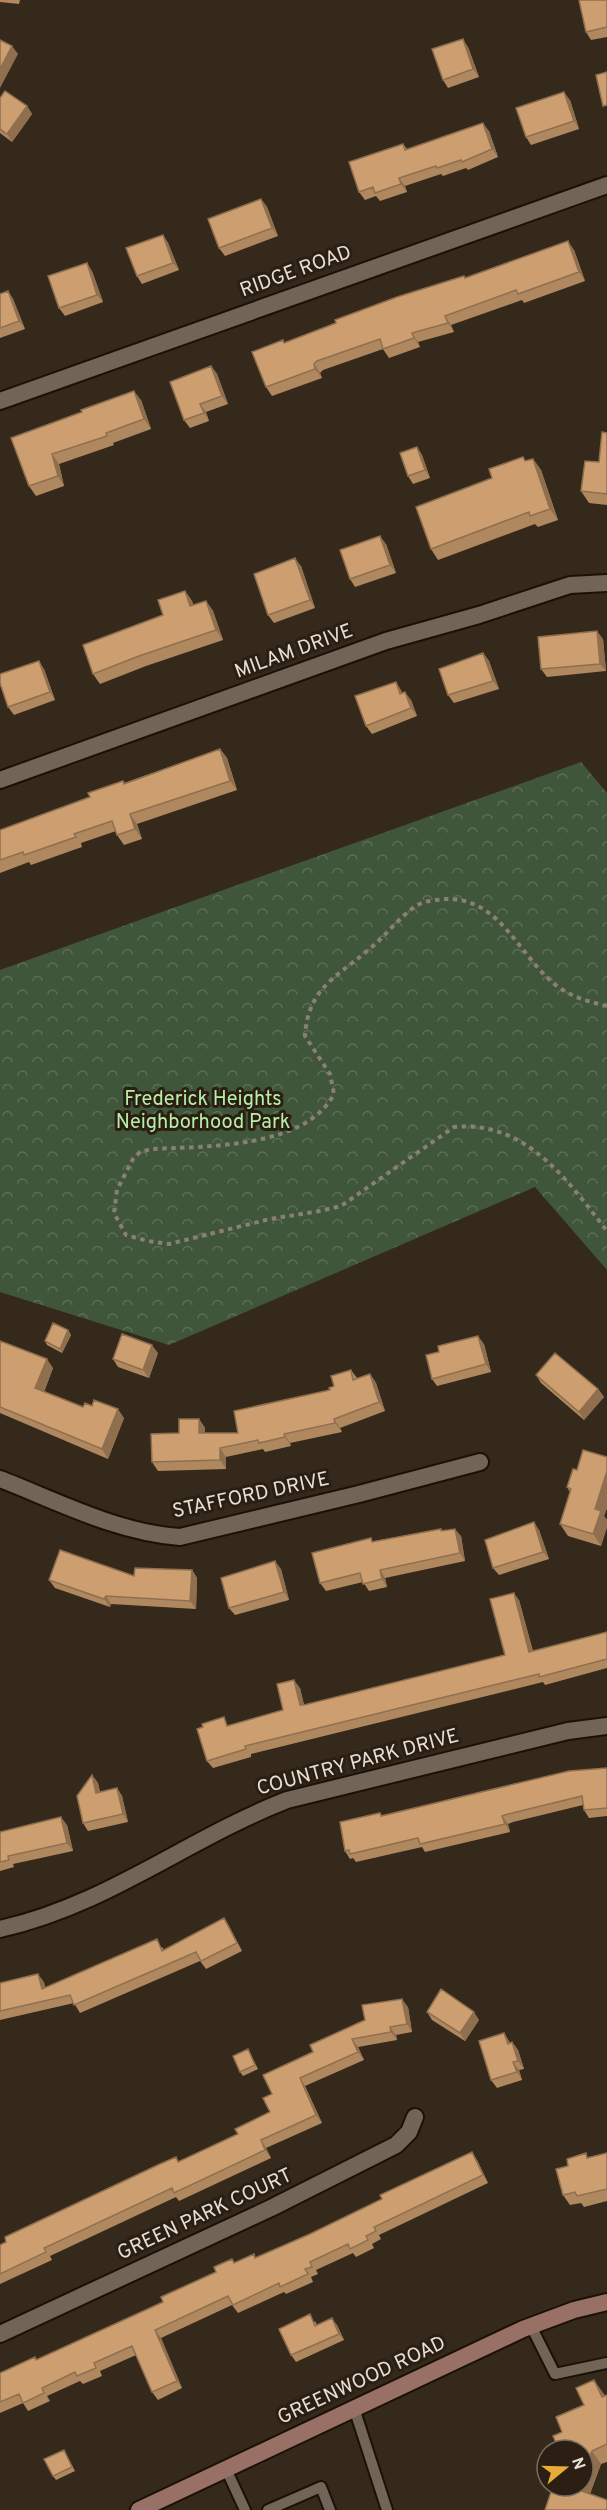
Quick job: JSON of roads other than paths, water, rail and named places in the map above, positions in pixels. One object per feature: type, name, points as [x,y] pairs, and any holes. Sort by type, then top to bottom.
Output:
[{"type":"main road","name":"GREENWOOD ROAD","points":[[142,2509],[531,2326],[574,2310],[607,2302]]},
{"type":"street","name":"RIDGE ROAD","points":[[0,401],[362,270],[607,185]]},
{"type":"street","name":"MILAM DRIVE","points":[[0,780],[386,641],[479,615],[570,585],[607,583]]},
{"type":"street","name":"STAFFORD DRIVE","points":[[0,1479],[107,1520],[157,1535],[180,1537],[480,1462]]},
{"type":"street","name":"COUNTRY PARK DRIVE","points":[[0,1929],[79,1905],[117,1887],[247,1816],[287,1800],[568,1731],[607,1726]]},
{"type":"street","name":"GREEN PARK COURT","points":[[0,2334],[271,2208],[396,2145],[409,2132],[415,2117]]},
{"type":"lane","points":[[531,2326],[555,2374],[607,2363]]},
{"type":"lane","points":[[354,2408],[387,2510]]},
{"type":"lane","points":[[226,2469],[245,2510]]},
{"type":"lane","points":[[268,2510],[321,2487],[330,2510]]},
{"type":"park label","name":"Frederick Heights Neighborhood Park","points":[[203,1112]]}]
